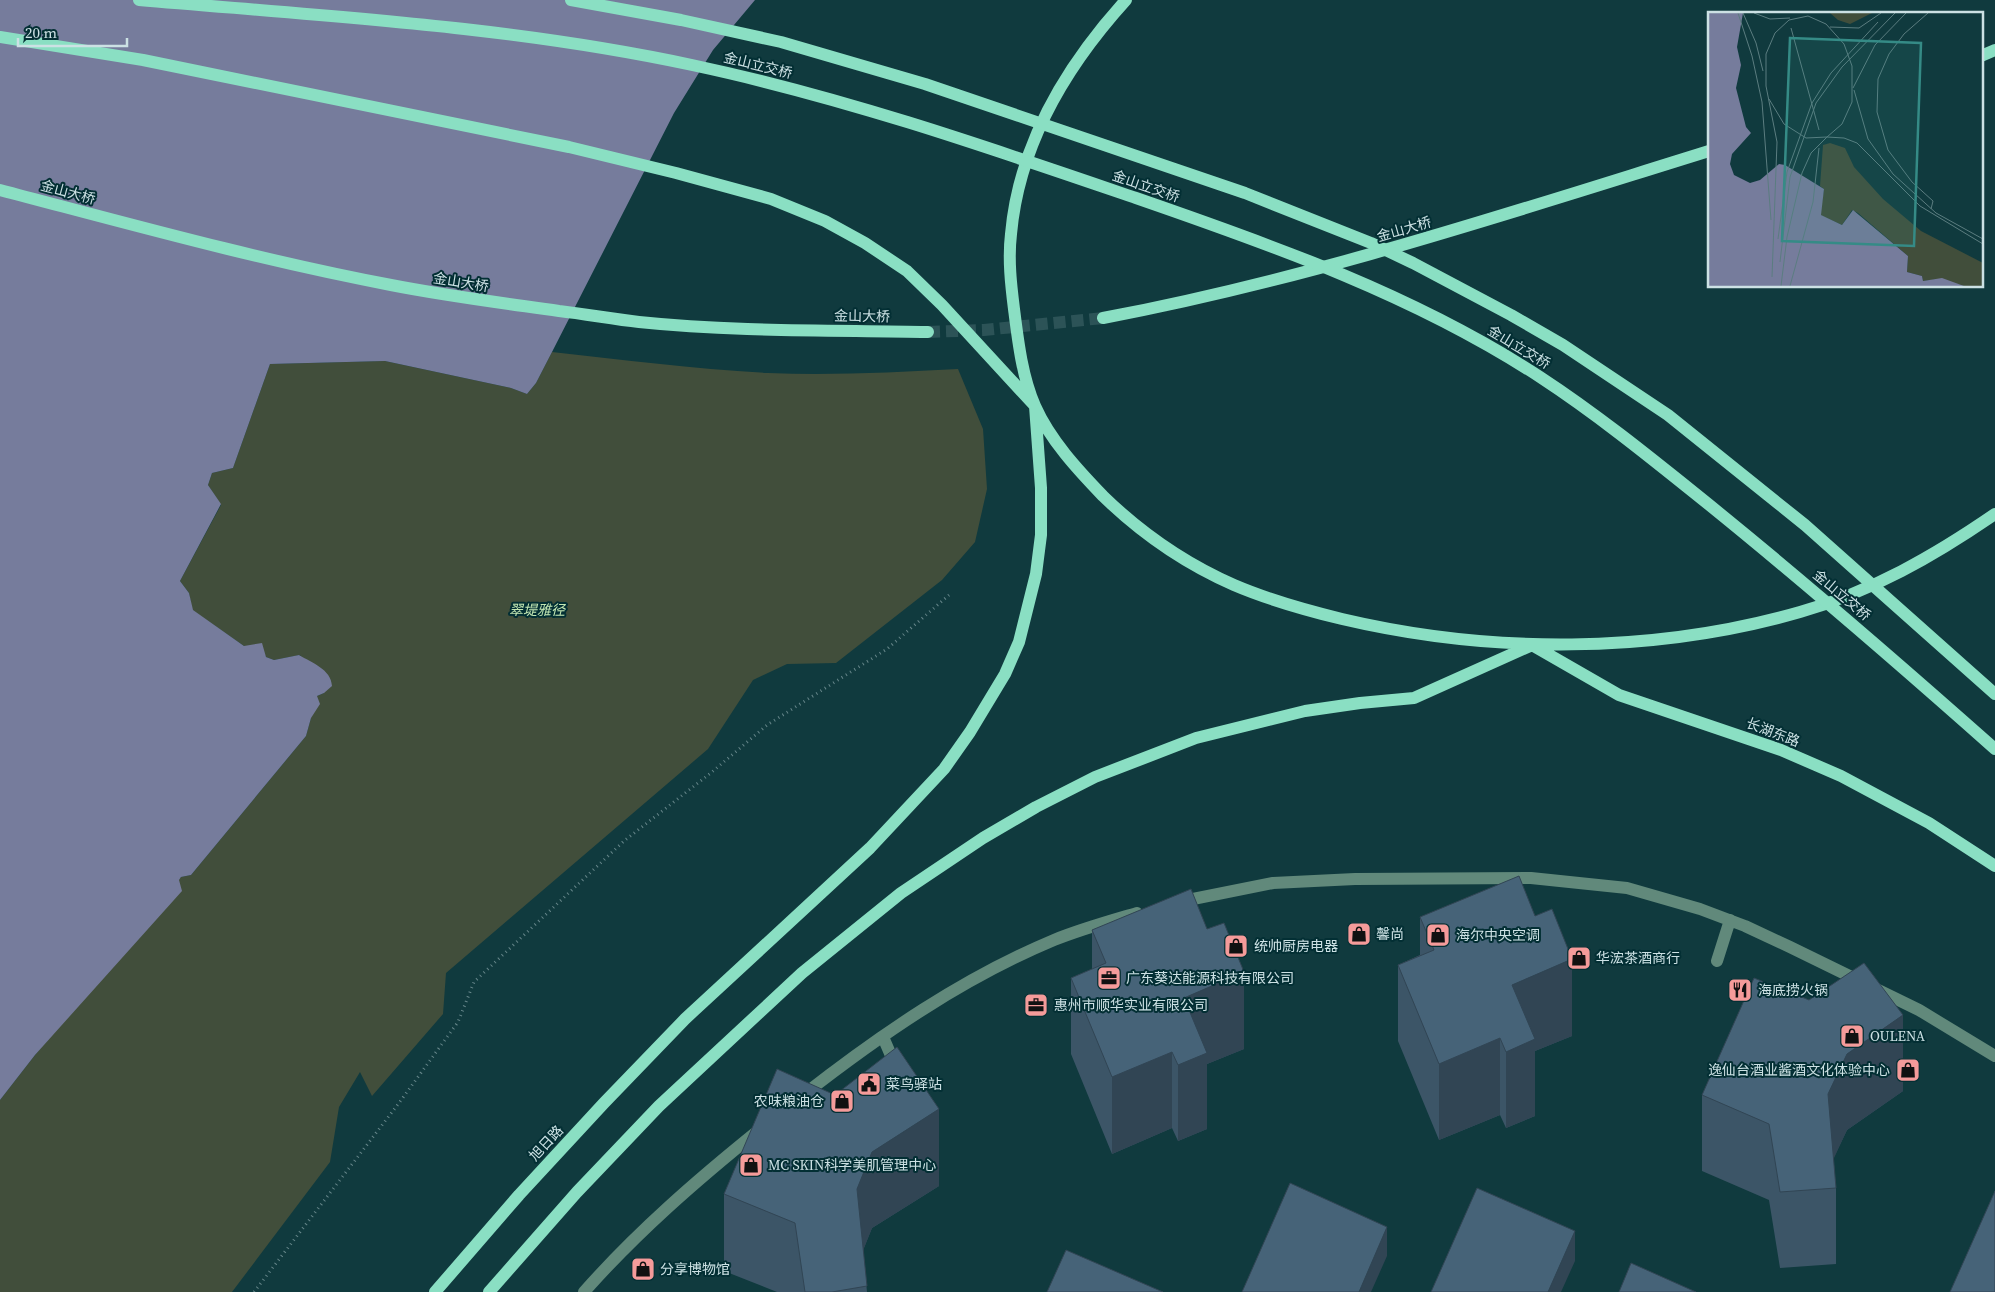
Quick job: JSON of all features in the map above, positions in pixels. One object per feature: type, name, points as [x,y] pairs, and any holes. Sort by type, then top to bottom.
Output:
[{"type":"main road","name":"金山立交桥","points":[[139,0],[407,23],[507,34],[633,53],[693,65],[799,91],[909,123],[1226,229],[1366,284],[1429,313],[1485,343],[1541,377],[1592,413],[1640,449],[1781,563],[1995,749]]},
{"type":"main road","name":"金山立交桥","points":[[570,0],[681,20],[781,42],[925,84],[1245,193],[1371,243],[1413,263],[1563,345],[1668,415],[1805,525],[1995,694]]},
{"type":"main road","points":[[1035,406],[1025,374],[1019,344],[1011,272],[1010,235],[1017,193],[1031,148],[1067,74],[1096,34],[1126,0]]},
{"type":"main road","points":[[0,37],[143,60],[534,140],[607,156],[728,187],[771,199],[807,213],[851,235],[907,271],[942,305],[1035,406],[1053,437],[1071,460],[1112,504],[1168,549],[1231,584],[1304,610],[1395,631],[1532,645],[1635,641],[1686,636],[1742,627],[1849,597],[1933,555],[1995,514]]},
{"type":"main road","points":[[1982,56],[1995,50]]},
{"type":"main road","name":"金山大桥","points":[[1103,318],[1173,305],[1247,288],[1364,256],[1450,232],[1708,151]]},
{"type":"main road","name":"金山大桥","points":[[0,190],[302,266],[391,286],[446,295],[600,317],[676,325],[928,332]]},
{"type":"main road","name":"旭日路","points":[[436,1292],[563,1147],[685,1019],[870,848],[912,805],[944,769],[988,704],[1006,674],[1019,642],[1036,574],[1041,535],[1041,488],[1035,406]]},
{"type":"main road","points":[[489,1292],[576,1192],[659,1106],[699,1068],[802,973],[901,893],[975,843],[1044,803],[1118,767],[1196,738],[1305,711],[1351,704],[1414,698],[1532,645]]},
{"type":"main road","name":"长湖东路","points":[[1532,645],[1619,695],[1781,750],[1842,776],[1929,823],[1995,866]]},
{"type":"street","points":[[1163,906],[1242,888],[1306,880],[1531,878],[1627,888],[1662,897],[1730,920],[1875,987],[1928,1014],[1995,1056]]},
{"type":"street","points":[[791,1104],[843,1064],[961,986],[1030,951],[1084,929],[1146,910]]},
{"type":"street","points":[[1717,961],[1730,920]]},
{"type":"street","points":[[883,1037],[902,1081]]},
{"type":"street","points":[[584,1292],[623,1250],[665,1210],[770,1121]]},
{"type":"path","points":[[254,1292],[399,1103],[458,1022],[474,982],[624,841],[712,772],[767,725],[886,649],[949,596]]},
{"type":"green space","name":"翠堤雅径","points":[[552,352],[687,367],[768,373],[839,374],[958,369],[983,429],[987,489],[975,542],[942,580],[836,663],[787,664],[753,680],[708,749],[446,973],[443,1014],[372,1096],[360,1072],[339,1107],[330,1162],[232,1292],[0,1292],[0,1100],[181,877],[191,875],[306,736],[317,696],[324,693],[300,655],[274,660],[266,657],[263,652],[244,646],[192,610],[189,593],[180,581],[221,505],[208,485],[212,473],[233,468],[270,364],[385,361],[511,388],[527,394],[536,383]]},
{"type":"water","points":[[0,0],[755,0],[713,50],[674,113],[536,383],[527,394],[511,388],[385,361],[270,364],[233,468],[212,473],[208,485],[221,504],[180,581],[189,593],[193,610],[244,646],[262,643],[266,657],[274,660],[299,655],[325,671],[331,680],[332,686],[317,696],[320,704],[311,718],[306,736],[191,875],[181,877],[179,880],[182,891],[35,1055],[0,1100]]},
{"type":"building","points":[[1519,876],[1535,916],[1552,909],[1572,959],[1512,985],[1535,1039],[1506,1052],[1500,1038],[1439,1064],[1398,965],[1434,950],[1420,917]]},
{"type":"building","points":[[1191,889],[1207,929],[1224,923],[1244,972],[1184,998],[1207,1053],[1178,1065],[1172,1052],[1112,1077],[1071,978],[1106,963],[1092,930]]},
{"type":"building","points":[[1864,963],[1903,1015],[1847,1054],[1828,1094],[1836,1188],[1780,1192],[1769,1124],[1702,1095],[1754,978],[1809,1000]]},
{"type":"building","points":[[897,1047],[939,1109],[872,1152],[857,1189],[867,1286],[832,1292],[805,1292],[795,1223],[724,1194],[777,1069],[835,1095]]},
{"type":"building","points":[[1290,1183],[1387,1227],[1359,1292],[1242,1292]]},
{"type":"building","points":[[1477,1188],[1575,1231],[1548,1292],[1431,1292]]},
{"type":"building","points":[[1995,1191],[1995,1292],[1950,1292]]},
{"type":"building","points":[[1066,1250],[1163,1292],[1047,1292]]},
{"type":"building","points":[[1631,1263],[1696,1292],[1619,1292]]},
{"type":"tunnel","points":[[928,332],[984,330],[1103,318]]},
{"type":"place","name":"馨尚","points":[[1359,934]]},
{"type":"place","name":"海尔中央空调","points":[[1438,935]]},
{"type":"place","name":"统帅厨房电器","points":[[1236,946]]},
{"type":"place","name":"华浤茶酒商行","points":[[1579,958]]},
{"type":"place","name":"广东葵达能源科技有限公司","points":[[1109,978]]},
{"type":"place","name":"海底捞火锅","points":[[1740,990]]},
{"type":"place","name":"惠州市顺华实业有限公司","points":[[1036,1005]]},
{"type":"place","name":"OULENA","points":[[1852,1036]]},
{"type":"place","name":"逸仙台酒业酱酒文化体验中心","points":[[1908,1070]]},
{"type":"place","name":"菜鸟驿站","points":[[869,1084]]},
{"type":"place","name":"农味粮油仓","points":[[842,1101]]},
{"type":"place","name":"MC SKIN科学美肌管理中心","points":[[751,1165]]},
{"type":"place","name":"分享博物馆","points":[[643,1269]]}]
